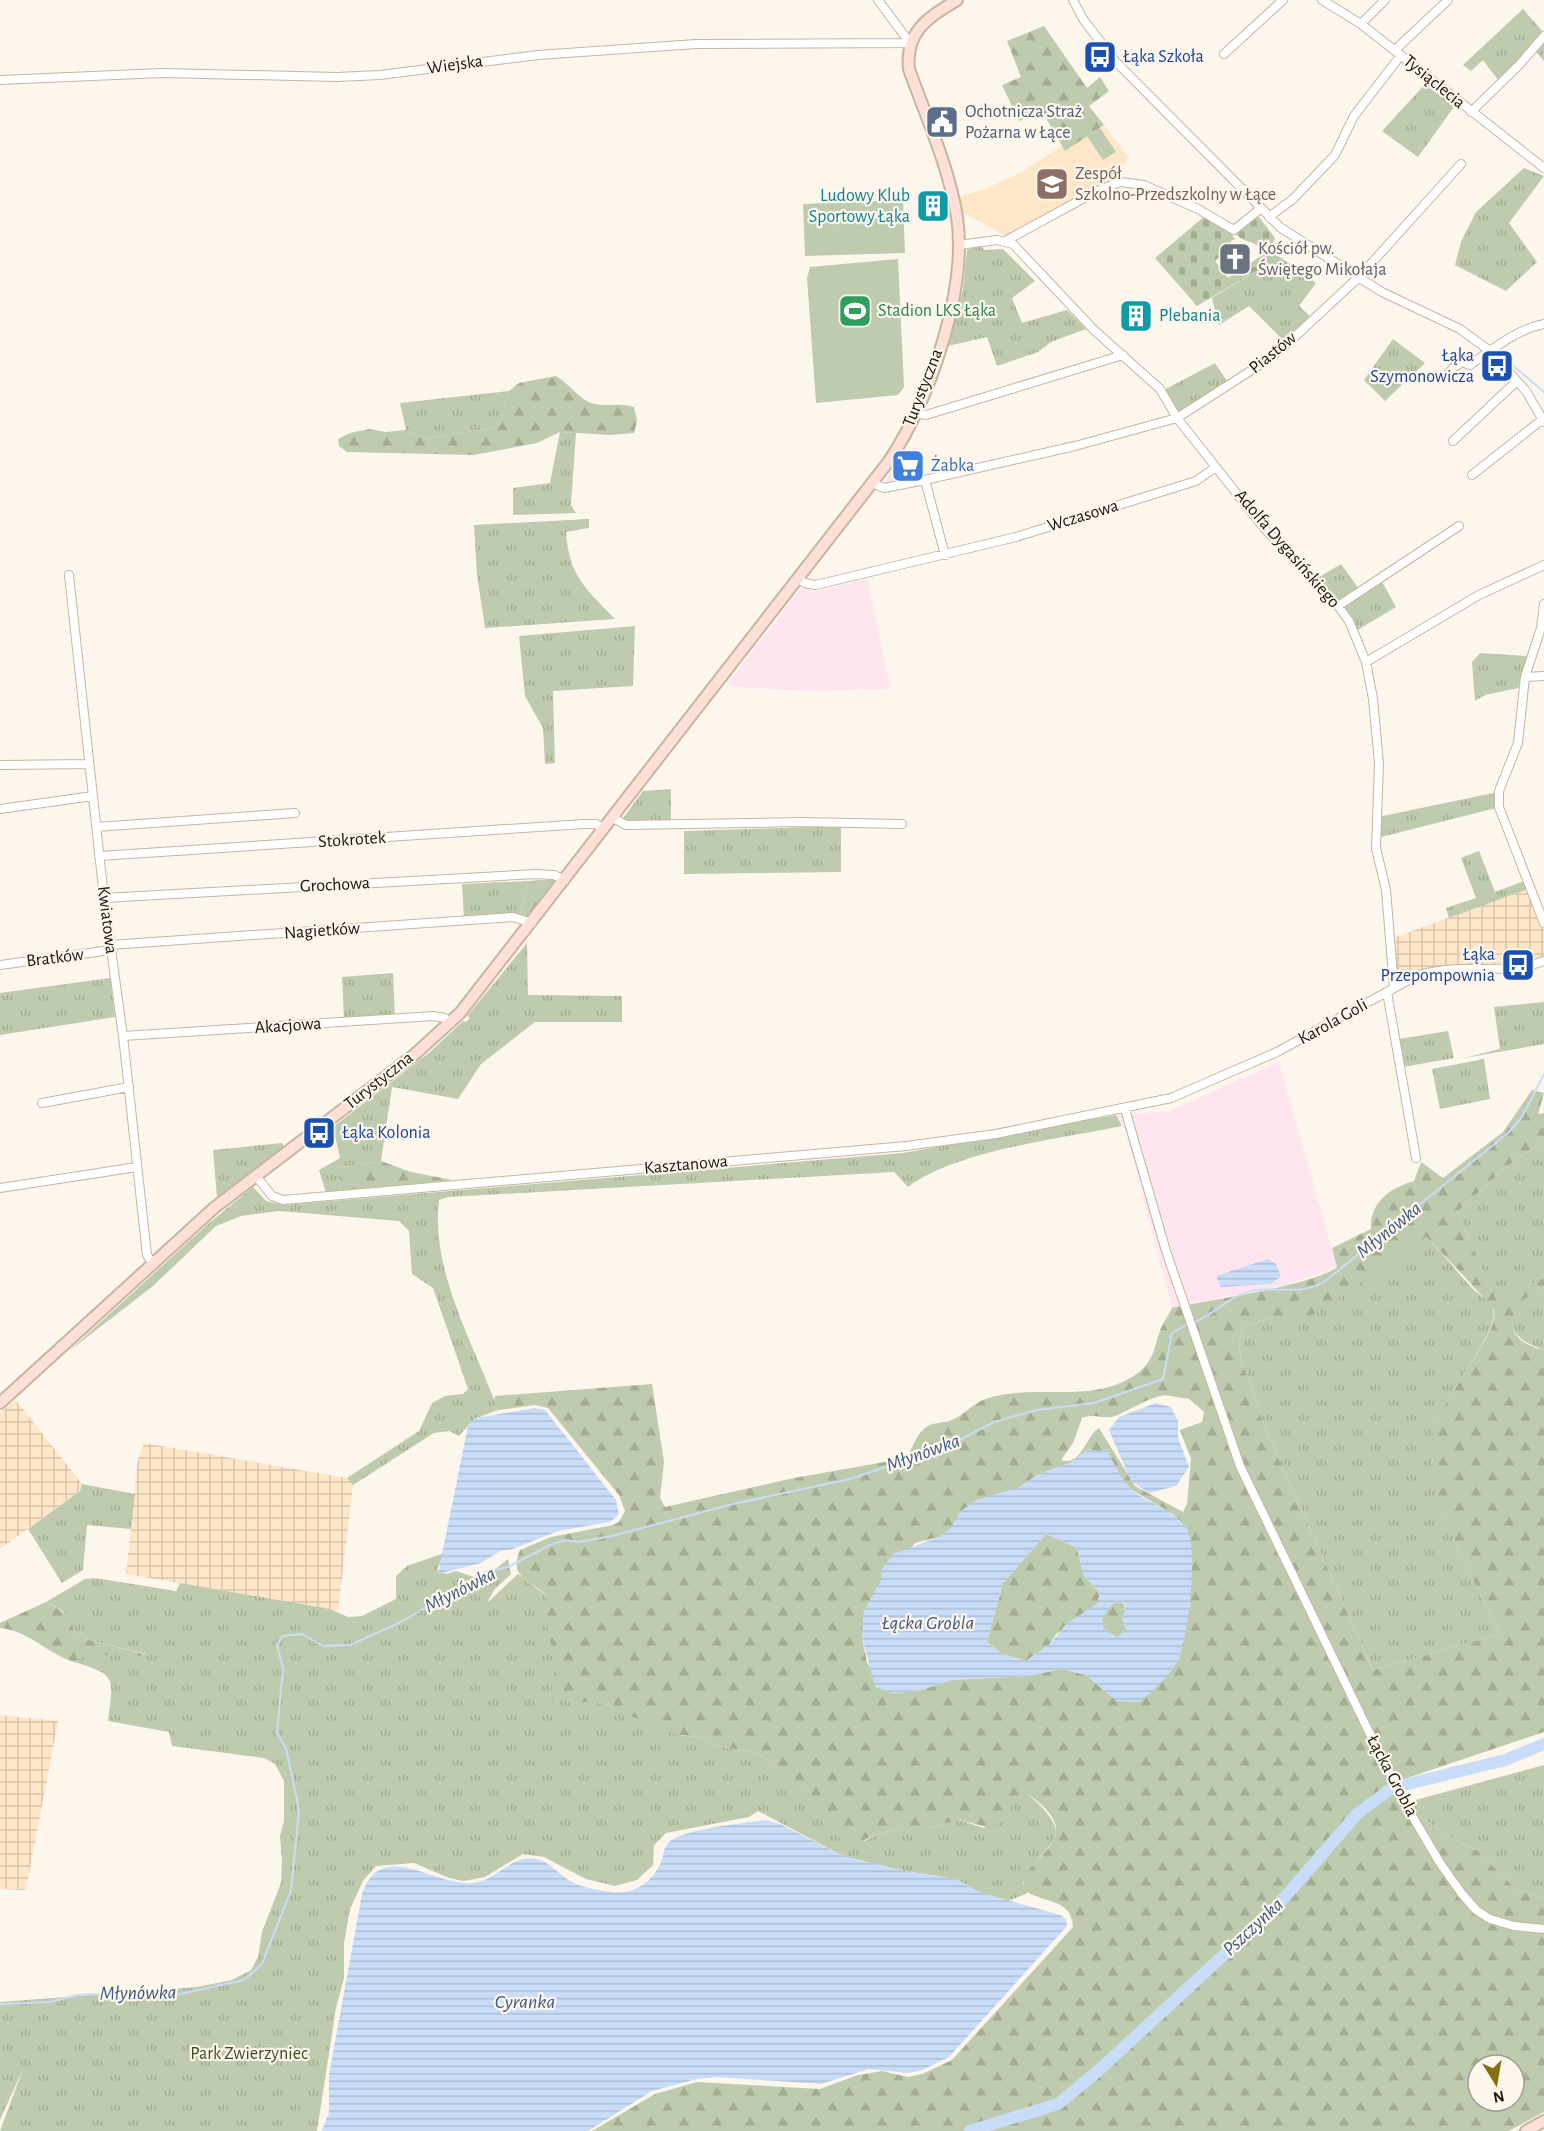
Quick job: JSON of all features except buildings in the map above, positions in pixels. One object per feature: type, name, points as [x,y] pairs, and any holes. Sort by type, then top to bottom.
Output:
[{"type":"main road","points":[[910,43],[924,23],[957,0]]},
{"type":"main road","name":"Turystyczna","points":[[0,1403],[214,1208],[451,1023],[532,923],[895,451],[915,413],[948,318],[959,245],[957,216],[951,191],[909,69],[907,51],[910,43]]},
{"type":"main road","points":[[1526,2131],[1544,2121]]},
{"type":"street","points":[[878,0],[910,43]]},
{"type":"street","points":[[1073,0],[1083,19],[1115,61],[1281,228],[1382,292],[1460,329],[1490,351],[1517,381],[1534,402],[1543,420],[1472,475]]},
{"type":"street","points":[[1224,54],[1283,0]]},
{"type":"street","name":"Tysiąclecia","points":[[1322,0],[1361,24],[1544,168]]},
{"type":"street","points":[[1361,24],[1385,0]]},
{"type":"street","points":[[1269,217],[1293,200],[1335,155],[1354,116],[1398,53],[1448,0]]},
{"type":"street","points":[[1471,112],[1521,64],[1544,36]]},
{"type":"street","name":"Wiejska","points":[[0,80],[162,73],[337,77],[381,75],[538,55],[696,44],[910,43]]},
{"type":"street","name":"Piastów","points":[[1177,418],[1269,359],[1360,276],[1461,164]]},
{"type":"street","points":[[959,245],[1007,240],[1096,191],[1120,182],[1144,184],[1198,209],[1234,230],[1260,209]]},
{"type":"street","name":"Adolfa Dygasińskiego","points":[[1007,240],[1094,330],[1160,389],[1177,418],[1264,528],[1338,606],[1359,641],[1366,662],[1373,699],[1379,763],[1376,848],[1386,891],[1391,990],[1416,1158]]},
{"type":"street","points":[[1444,379],[1462,362],[1470,365],[1533,326],[1544,324]]},
{"type":"street","points":[[915,413],[926,415],[1123,355]]},
{"type":"street","points":[[1453,441],[1517,381]]},
{"type":"street","points":[[872,483],[884,488],[925,480],[1075,446],[1177,418]]},
{"type":"street","name":"Wczasowa","points":[[798,579],[805,584],[816,585],[1016,537],[1196,481],[1216,467]]},
{"type":"street","points":[[925,480],[945,555]]},
{"type":"street","points":[[1338,606],[1459,526]]},
{"type":"street","points":[[1366,662],[1479,594],[1544,564]]},
{"type":"street","name":"Kwiatowa","points":[[69,575],[104,898],[123,1036],[147,1253],[152,1263]]},
{"type":"street","points":[[1544,604],[1540,628],[1524,677],[1518,743],[1500,791],[1499,807],[1544,922]]},
{"type":"street","points":[[1524,677],[1544,676]]},
{"type":"street","points":[[0,765],[89,764]]},
{"type":"street","points":[[0,809],[93,796]]},
{"type":"street","points":[[96,827],[295,813]]},
{"type":"street","points":[[613,818],[626,825],[801,822],[902,824]]},
{"type":"street","name":"Stokrotek","points":[[99,856],[584,824],[596,825],[604,829]]},
{"type":"street","name":"Grochowa","points":[[104,898],[535,874],[554,875],[565,880]]},
{"type":"street","name":"Nagietków","points":[[111,948],[513,917],[532,923]]},
{"type":"street","name":"Bratków","points":[[0,965],[111,948]]},
{"type":"street","name":"Karola Goli","points":[[1125,1109],[1171,1098],[1277,1052],[1391,990],[1434,970],[1462,967],[1515,968],[1544,961]]},
{"type":"street","name":"Akacjowa","points":[[123,1036],[433,1016],[442,1017],[451,1023]]},
{"type":"street","points":[[42,1102],[129,1087]]},
{"type":"street","name":"Kasztanowa","points":[[256,1176],[272,1197],[283,1200],[906,1146],[996,1134],[1125,1109]]},
{"type":"street","name":"Łącka Grobla","points":[[1125,1109],[1166,1251],[1205,1370],[1240,1466],[1408,1809],[1440,1863],[1476,1910],[1490,1919],[1514,1926],[1544,1929]]},
{"type":"street","points":[[0,1188],[138,1167]]},
{"type":"shaded area","name":"Zespół Szkolno-Przedszkolny w Łące","points":[[1104,125],[1128,157],[1115,180],[1006,236],[966,214],[961,214],[958,197],[987,188],[1020,173],[1062,146],[1065,151]]},
{"type":"shaded area","points":[[918,447],[925,477],[881,486],[907,450]]},
{"type":"shaded area","points":[[867,579],[891,689],[805,691],[726,686],[802,587],[813,592]]},
{"type":"shaded area","points":[[1531,888],[1544,923],[1544,961],[1532,966],[1447,968],[1394,988],[1390,939]]},
{"type":"shaded area","points":[[1279,1062],[1337,1267],[1289,1284],[1172,1308],[1126,1132],[1116,1115],[1170,1111]]},
{"type":"shaded area","points":[[16,1400],[82,1484],[80,1491],[0,1549],[0,1413]]},
{"type":"shaded area","points":[[144,1443],[347,1478],[353,1485],[338,1611],[126,1574],[138,1459]]},
{"type":"shaded area","points":[[0,1715],[58,1721],[26,1890],[0,1889]]},
{"type":"green space","points":[[1523,9],[1544,33],[1544,61],[1533,48],[1498,80],[1483,60],[1471,71],[1463,65]]},
{"type":"green space","points":[[1044,26],[1087,88],[1100,77],[1109,91],[1089,106],[1104,125],[1065,151],[1042,111],[1019,121],[1002,85],[1021,77],[1007,41]]},
{"type":"green space","points":[[1428,81],[1456,104],[1418,157],[1382,131]]},
{"type":"green space","points":[[1100,128],[1116,152],[1103,160],[1087,136]]},
{"type":"green space","points":[[1524,168],[1544,176],[1509,223],[1537,262],[1506,291],[1455,265],[1461,242],[1476,212]]},
{"type":"green space","points":[[903,200],[905,253],[805,256],[803,204]]},
{"type":"green space","points":[[1205,216],[1234,232],[1259,217],[1275,238],[1263,267],[1197,306],[1155,258]],"holes":[[[1235,233],[1260,247],[1261,256],[1228,278],[1215,261],[1231,247],[1231,241],[1235,239],[1232,235]]]},
{"type":"green space","points":[[981,245],[984,250],[1003,249],[1035,281],[1012,298],[1022,323],[1067,310],[1086,329],[1051,342],[1038,352],[997,366],[987,337],[948,346],[963,289],[967,250]]},
{"type":"green space","points":[[1270,250],[1316,283],[1299,306],[1312,318],[1285,342],[1249,306],[1219,325],[1212,298],[1263,267]]},
{"type":"green space","name":"Stadion LKS Łąka","points":[[898,259],[904,387],[898,395],[816,403],[807,278],[810,267]]},
{"type":"green space","points":[[1393,339],[1425,363],[1385,401],[1364,380]]},
{"type":"green space","points":[[1215,363],[1229,384],[1197,404],[1179,412],[1164,390]]},
{"type":"green space","points":[[556,376],[590,403],[634,407],[637,421],[634,433],[610,435],[560,432],[537,443],[474,455],[347,452],[339,446],[338,439],[350,433],[369,429],[386,432],[406,430],[424,439],[491,428],[500,424],[509,391],[519,383]]},
{"type":"green space","points":[[509,391],[500,424],[491,428],[424,439],[406,430],[400,403]]},
{"type":"green space","points":[[560,432],[576,433],[571,505],[576,513],[513,515],[513,488],[550,483]]},
{"type":"green space","points":[[589,519],[589,528],[566,532],[571,560],[581,581],[615,619],[485,628],[477,575],[474,525]]},
{"type":"green space","points":[[1341,564],[1359,589],[1338,602],[1316,579]]},
{"type":"green space","points":[[1381,580],[1396,607],[1356,631],[1342,607]]},
{"type":"green space","points":[[635,626],[633,686],[553,691],[555,763],[545,764],[543,728],[525,696],[519,636]]},
{"type":"green space","points":[[1480,653],[1528,656],[1518,688],[1485,695],[1475,701],[1472,662]]},
{"type":"green space","points":[[671,789],[671,822],[621,821],[643,791]]},
{"type":"green space","points":[[1498,792],[1496,808],[1377,838],[1378,817]]},
{"type":"green space","points":[[841,826],[841,872],[684,874],[684,831]]},
{"type":"green space","points":[[1479,851],[1495,892],[1524,881],[1528,889],[1449,918],[1446,908],[1476,898],[1461,858]]},
{"type":"green space","points":[[558,879],[529,918],[520,914],[528,881]]},
{"type":"green space","points":[[528,881],[520,914],[464,919],[462,884]]},
{"type":"green space","points":[[527,943],[528,995],[622,996],[622,1022],[535,1022],[481,1064],[458,1099],[392,1087],[381,1161],[338,1168],[341,1192],[326,1193],[319,1170],[340,1158],[333,1127],[430,1052],[463,1021],[466,1022],[470,1018],[467,1016]]},
{"type":"green space","points":[[393,973],[395,1016],[344,1019],[342,977]]},
{"type":"green space","points":[[110,978],[115,1017],[0,1035],[0,993]]},
{"type":"green space","points":[[1544,1002],[1544,1044],[1464,1058],[1500,1049],[1494,1007]]},
{"type":"green space","points":[[1448,1031],[1454,1058],[1403,1067],[1399,1039]]},
{"type":"green space","points":[[1484,1059],[1490,1099],[1440,1109],[1432,1069]]},
{"type":"green space","points":[[1532,1090],[1544,1093],[1538,1114],[1544,1113],[1544,1141],[1506,1167],[1457,1212],[1497,1301],[1544,1278],[1544,1292],[1521,1300],[1513,1318],[1513,1326],[1519,1338],[1525,1343],[1544,1350],[1544,1732],[1407,1778],[1402,1784],[1416,1814],[1453,1839],[1478,1851],[1516,1889],[1544,1899],[1544,2112],[1509,2131],[592,2131],[655,2094],[697,2082],[820,2089],[858,2075],[882,2071],[908,2077],[922,2074],[952,2060],[1073,1927],[1067,1910],[1055,1902],[1031,1894],[1024,1889],[1025,1877],[1055,1837],[1056,1825],[1047,1811],[1028,1794],[1016,1798],[1002,1822],[991,1828],[959,1820],[928,1828],[902,1828],[877,1834],[858,1843],[838,1838],[806,1787],[757,1753],[719,1746],[701,1738],[675,1734],[597,1702],[553,1699],[549,1695],[553,1685],[555,1666],[548,1630],[547,1596],[519,1573],[517,1560],[520,1550],[551,1537],[613,1525],[619,1522],[625,1511],[619,1495],[548,1408],[535,1405],[498,1410],[494,1402],[495,1396],[652,1384],[664,1462],[660,1498],[665,1507],[794,1478],[907,1458],[926,1427],[952,1420],[986,1399],[1028,1392],[1101,1389],[1118,1384],[1135,1375],[1150,1360],[1161,1328],[1172,1308],[1284,1286],[1325,1274],[1337,1267],[1332,1248],[1371,1229],[1371,1219],[1378,1204],[1390,1192],[1414,1181],[1421,1162],[1443,1178],[1503,1132]],"holes":[[[1426,1237],[1494,1311],[1493,1322],[1487,1337],[1443,1409],[1435,1426],[1432,1442],[1437,1492],[1445,1516],[1465,1565],[1500,1634],[1373,1670],[1268,1435],[1241,1360],[1239,1343],[1244,1326],[1271,1318],[1289,1321],[1317,1313]],[[1164,1395],[1189,1399],[1204,1412],[1202,1422],[1180,1430],[1191,1459],[1187,1504],[1183,1512],[1135,1486],[1099,1428],[1079,1455],[1068,1461],[1061,1460],[1073,1443],[1082,1418],[1115,1416]],[[1089,1449],[1097,1451],[1132,1490],[1173,1514],[1188,1531],[1190,1603],[1179,1659],[1117,1701],[1086,1675],[1062,1669],[1027,1676],[951,1680],[918,1691],[892,1693],[867,1663],[862,1637],[864,1612],[882,1579],[915,1543],[939,1537],[951,1529],[961,1511],[977,1501],[1020,1487],[1037,1475],[1070,1463]]]},
{"type":"green space","points":[[1116,1115],[1122,1126],[1010,1147],[981,1155],[929,1174],[908,1187],[894,1172],[448,1197],[439,1200],[438,1227],[441,1254],[448,1281],[498,1410],[474,1419],[459,1436],[449,1431],[434,1433],[353,1485],[347,1478],[419,1431],[432,1403],[445,1396],[463,1394],[468,1389],[433,1288],[412,1274],[409,1231],[399,1221],[279,1211],[241,1216],[216,1226],[153,1286],[69,1351],[208,1224],[253,1187],[266,1201],[284,1205],[903,1153]]},
{"type":"green space","points":[[1544,1141],[1544,1278],[1497,1302],[1457,1212],[1506,1167]]},
{"type":"green space","points":[[282,1143],[286,1149],[217,1198],[213,1150]]},
{"type":"green space","points":[[381,1161],[411,1172],[452,1180],[341,1192],[338,1168]]},
{"type":"green space","points":[[1426,1237],[1472,1288],[1487,1300],[1493,1310],[1493,1321],[1487,1336],[1443,1410],[1435,1428],[1432,1444],[1433,1469],[1446,1518],[1455,1542],[1500,1634],[1373,1670],[1268,1435],[1241,1360],[1239,1343],[1244,1326],[1271,1318]]},
{"type":"green space","points":[[1544,1292],[1544,1350],[1526,1342],[1515,1332],[1513,1319],[1520,1300]]},
{"type":"green space","points":[[82,1484],[135,1494],[131,1529],[87,1525],[83,1570],[62,1583],[28,1529],[80,1491]]},
{"type":"green space","points":[[1046,1534],[1077,1548],[1083,1574],[1100,1594],[1097,1604],[1056,1634],[1049,1645],[1026,1661],[1002,1654],[987,1642],[1003,1583]]},
{"type":"green space","name":"Park Zwierzyniec","points":[[444,1553],[437,1570],[446,1574],[456,1571],[474,1577],[497,1568],[508,1559],[511,1574],[494,1590],[487,1603],[518,1574],[547,1596],[547,1621],[556,1667],[556,1680],[549,1695],[597,1702],[680,1735],[701,1738],[719,1746],[757,1753],[806,1787],[822,1810],[865,1841],[877,1834],[902,1828],[928,1828],[959,1820],[984,1828],[1016,1798],[1028,1794],[1054,1823],[1056,1833],[1053,1841],[1030,1869],[1023,1883],[1028,1893],[1008,1901],[979,1892],[956,1879],[904,1871],[843,1856],[758,1811],[749,1817],[666,1833],[654,1845],[653,1865],[637,1880],[615,1886],[586,1879],[544,1857],[523,1854],[485,1877],[464,1881],[449,1878],[414,1863],[376,1866],[363,1881],[350,1909],[344,1943],[344,1978],[336,2008],[317,2131],[0,2131],[23,2069],[0,2120],[0,2002],[197,1987],[232,1980],[251,1970],[258,1957],[262,1932],[281,1883],[280,1836],[284,1821],[284,1781],[275,1764],[264,1758],[172,1746],[169,1732],[108,1721],[111,1695],[109,1680],[99,1671],[74,1662],[99,1654],[146,1654],[89,1640],[73,1630],[63,1611],[46,1602],[85,1579],[95,1578],[176,1591],[180,1583],[330,1609],[348,1617],[362,1616],[396,1599],[396,1576],[407,1566]]},
{"type":"green space","points":[[46,1602],[72,1617],[73,1630],[89,1640],[148,1655],[99,1655],[81,1658],[74,1662],[20,1633],[0,1628],[0,1623]]},
{"type":"green space","points":[[1119,1602],[1124,1604],[1125,1612],[1122,1616],[1126,1630],[1117,1638],[1103,1628],[1102,1618],[1112,1604]]},
{"type":"green space","points":[[1544,1765],[1544,1899],[1516,1889],[1478,1851],[1453,1839],[1416,1814],[1412,1801]]},
{"type":"water","points":[[1268,1259],[1276,1264],[1281,1276],[1271,1284],[1221,1287],[1216,1276]]},
{"type":"water","points":[[1156,1403],[1171,1407],[1178,1421],[1178,1438],[1189,1467],[1176,1486],[1149,1493],[1131,1481],[1109,1430],[1119,1417]]},
{"type":"water","points":[[535,1408],[545,1410],[616,1500],[619,1514],[610,1522],[558,1531],[513,1549],[500,1551],[481,1563],[438,1574],[468,1426],[474,1419],[481,1417]]},
{"type":"water","name":"Łącka Grobla","points":[[1089,1449],[1097,1451],[1106,1449],[1121,1476],[1133,1491],[1177,1518],[1188,1531],[1191,1542],[1192,1575],[1188,1613],[1179,1658],[1167,1676],[1140,1702],[1117,1701],[1086,1675],[1062,1669],[1027,1676],[951,1680],[918,1691],[892,1693],[875,1687],[862,1637],[864,1612],[881,1579],[882,1569],[893,1554],[939,1537],[951,1528],[961,1511],[977,1500],[1020,1487],[1037,1475],[1070,1463]],"holes":[[[1046,1534],[1077,1548],[1083,1574],[1100,1594],[1097,1604],[1066,1624],[1049,1645],[1026,1661],[1002,1654],[987,1642],[1003,1583]],[[1119,1602],[1125,1604],[1125,1612],[1122,1615],[1126,1630],[1117,1637],[1103,1628],[1102,1618],[1112,1604]]]},
{"type":"water","name":"Cyranka","points":[[766,1820],[780,1824],[843,1856],[904,1871],[956,1879],[979,1892],[1060,1915],[1066,1919],[1067,1926],[949,2057],[920,2071],[907,2073],[869,2069],[821,2084],[717,2077],[697,2079],[652,2091],[588,2131],[322,2131],[329,2112],[329,2075],[362,1894],[372,1877],[384,1868],[398,1867],[415,1870],[466,1883],[482,1881],[516,1861],[531,1858],[544,1862],[578,1885],[614,1892],[630,1891],[650,1879],[659,1866],[667,1844],[676,1837],[715,1827]]},
{"type":"waterway","points":[[1502,356],[1544,392]]},
{"type":"waterway","name":"Młynówka","points":[[1194,1322],[1235,1297],[1251,1291],[1306,1289],[1324,1282],[1508,1133],[1522,1117],[1544,1074]]},
{"type":"waterway","name":"Młynówka","points":[[0,2004],[50,2002],[77,1995],[93,1994],[144,1998],[171,1996],[244,1980],[262,1964],[291,1890],[299,1810],[286,1748],[277,1733],[283,1668],[277,1645],[282,1636],[302,1634],[323,1646],[350,1645],[401,1622],[485,1572],[508,1567],[550,1545],[565,1540],[579,1542],[612,1536],[733,1504],[850,1479],[950,1445],[994,1422],[1037,1410],[1094,1403],[1163,1379],[1172,1333],[1188,1324]]},
{"type":"waterway","name":"Pszczynka","points":[[970,2131],[1058,2104],[1098,2071],[1277,1906],[1358,1813],[1392,1788],[1505,1760],[1544,1744]]},
{"type":"place","name":"Łąka Szkoła","points":[[1100,57]]},
{"type":"place","name":"Ochotnicza Straż Pożarna w Łące","points":[[942,122]]},
{"type":"place","name":"Zespół Szkolno-Przedszkolny w Łące","points":[[1052,184]]},
{"type":"place","name":"Ludowy Klub Sportowy Łąka","points":[[933,206]]},
{"type":"place","name":"Kościół pw. Świętego Mikołaja","points":[[1235,259]]},
{"type":"place","name":"Stadion LKS Łąka","points":[[855,311]]},
{"type":"place","name":"Plebania","points":[[1136,316]]},
{"type":"place","name":"Łąka Szymonowicza","points":[[1497,366]]},
{"type":"place","name":"Żabka","points":[[908,466]]},
{"type":"place","name":"Łąka Przepompownia","points":[[1518,965]]},
{"type":"place","name":"Łąka Kolonia","points":[[319,1133]]}]
